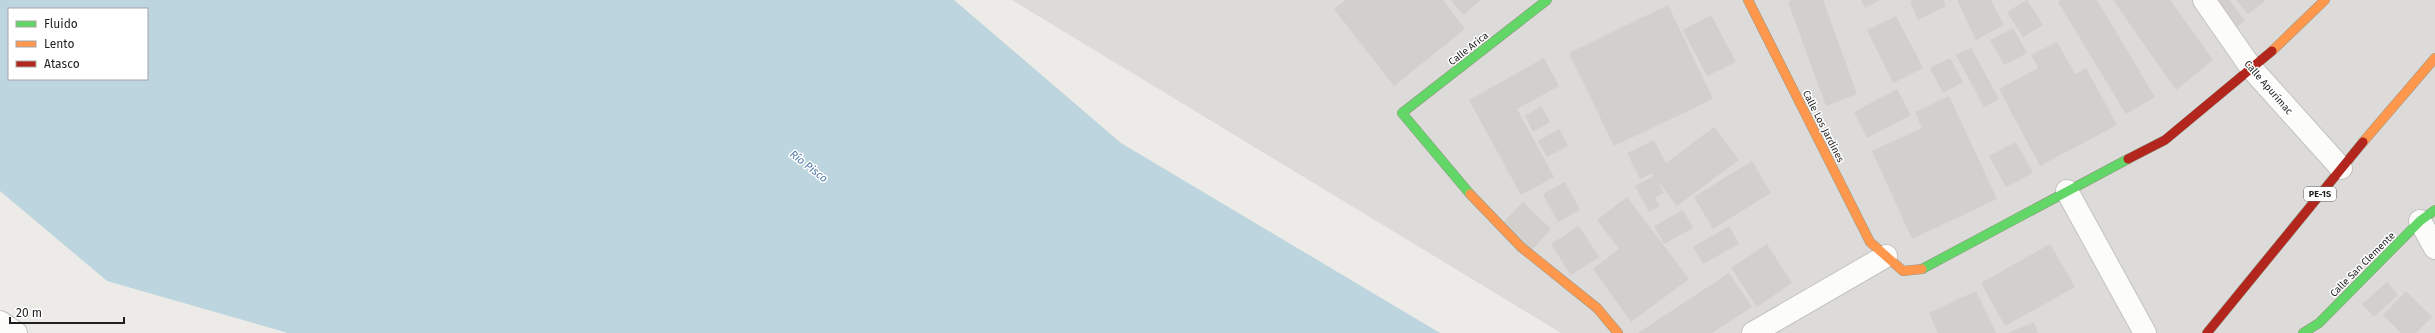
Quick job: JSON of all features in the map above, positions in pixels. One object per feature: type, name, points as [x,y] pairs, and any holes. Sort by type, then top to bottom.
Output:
[{"type":"main road","name":"Calle Arica","points":[[1547,0],[1402,114],[1488,217],[1538,263],[1577,290],[1618,333]]},
{"type":"main road","name":"Calle Los Jardines","points":[[1748,0],[1870,242],[1903,271],[1923,269],[2165,140],[2252,69],[2325,0]]},
{"type":"main road","name":"PE-1S","points":[[2207,333],[2341,168],[2435,58]]},
{"type":"main road","name":"Calle San Clemente","points":[[2303,333],[2319,323],[2428,216]]},
{"type":"street","name":"Calle Apurímac","points":[[2204,0],[2252,69],[2341,168]]},
{"type":"street","points":[[2067,191],[2145,333]]},
{"type":"street","points":[[2428,216],[2435,248]]},
{"type":"street","points":[[1753,333],[1886,256]]},
{"type":"street","points":[[0,322],[16,333]]},
{"type":"shaded area","points":[[1012,0],[2435,0],[2435,333],[1561,333]]},
{"type":"water","name":"Río Pisco","points":[[0,0],[954,0],[1121,143],[1440,333],[288,333],[107,281],[0,191]]},
{"type":"building","points":[[1346,0],[1443,0],[1465,29],[1394,86],[1334,9]]},
{"type":"building","points":[[1451,0],[1481,0],[1463,15]]},
{"type":"building","points":[[1793,0],[1823,0],[1857,94],[1826,106],[1788,2]]},
{"type":"building","points":[[1861,0],[1880,0],[1865,8]]},
{"type":"building","points":[[1913,0],[1943,0],[1946,6],[1918,20],[1910,2]]},
{"type":"building","points":[[1957,0],[1991,0],[2004,25],[1976,40]]},
{"type":"building","points":[[2027,0],[2043,25],[2023,37],[2007,12]]},
{"type":"building","points":[[2061,0],[2097,0],[2155,97],[2126,114],[2058,2]]},
{"type":"building","points":[[2113,0],[2170,0],[2213,60],[2176,90]]},
{"type":"building","points":[[2208,0],[2230,0],[2245,21],[2229,32]]},
{"type":"building","points":[[2236,0],[2265,0],[2265,1],[2248,14]]},
{"type":"building","points":[[1668,5],[1713,99],[1614,146],[1569,53]]},
{"type":"building","points":[[1711,15],[1736,62],[1707,76],[1683,30]]},
{"type":"building","points":[[1896,16],[1923,68],[1893,83],[1867,30]]},
{"type":"building","points":[[2013,28],[2027,53],[2004,65],[1990,40]]},
{"type":"building","points":[[2057,42],[2075,74],[2086,68],[2117,125],[2040,166],[1999,89],[2038,68],[2031,55]]},
{"type":"building","points":[[1971,48],[1999,99],[1984,107],[1956,55]]},
{"type":"building","points":[[1544,58],[1559,86],[1517,109],[1554,177],[1521,195],[1469,100]]},
{"type":"building","points":[[1950,58],[1963,82],[1943,93],[1930,68]]},
{"type":"building","points":[[1897,89],[1911,115],[1867,138],[1854,112]]},
{"type":"building","points":[[1949,96],[1997,199],[1912,239],[1872,151],[1922,128],[1915,112]]},
{"type":"building","points":[[1541,106],[1550,122],[1533,132],[1525,116]]},
{"type":"building","points":[[1714,127],[1739,160],[1677,206],[1656,179],[1664,193],[1655,198],[1660,206],[1649,212],[1635,186],[1654,176],[1652,173],[1640,179],[1627,153],[1654,140],[1666,163]]},
{"type":"building","points":[[1559,129],[1568,146],[1547,157],[1538,141]]},
{"type":"building","points":[[2016,142],[2033,173],[2006,187],[1989,156]]},
{"type":"building","points":[[1752,161],[1771,193],[1713,229],[1694,197]]},
{"type":"building","points":[[1565,182],[1580,210],[1558,222],[1543,194]]},
{"type":"building","points":[[1627,197],[1689,279],[1631,322],[1593,269],[1619,249],[1597,220]]},
{"type":"building","points":[[1523,202],[1551,229],[1532,250],[1503,223]]},
{"type":"building","points":[[1683,210],[1693,228],[1664,244],[1654,226]]},
{"type":"building","points":[[1579,226],[1599,257],[1571,275],[1551,244]]},
{"type":"building","points":[[1729,226],[1739,244],[1703,264],[1693,247]]},
{"type":"building","points":[[1767,244],[1792,283],[1757,307],[1731,268]]},
{"type":"building","points":[[2050,244],[2075,287],[2005,326],[1981,283]]},
{"type":"building","points":[[1729,273],[1752,307],[1712,333],[1638,333]]},
{"type":"building","points":[[2387,282],[2398,295],[2374,317],[2362,304]]},
{"type":"building","points":[[1976,291],[1996,333],[1938,333],[1929,313]]},
{"type":"building","points":[[2406,291],[2432,317],[2416,333],[2401,333],[2383,315]]},
{"type":"building","points":[[2034,322],[2038,333],[2008,333]]},
{"type":"traffic: fast","points":[[1470,194],[1402,113],[1547,0]]},
{"type":"traffic: fast","points":[[1922,269],[2128,159]]},
{"type":"traffic: fast","points":[[2303,333],[2319,323],[2420,221],[2435,210]]},
{"type":"traffic: slow","points":[[1748,0],[1870,242],[1903,271],[1922,269]]},
{"type":"traffic: slow","points":[[2272,51],[2325,0]]},
{"type":"traffic: slow","points":[[2363,142],[2435,58]]},
{"type":"traffic: slow","points":[[1470,194],[1521,247],[1597,308],[1618,333]]},
{"type":"traffic: jam","points":[[2128,159],[2165,140],[2272,51]]},
{"type":"traffic: jam","points":[[2207,333],[2363,142]]}]
